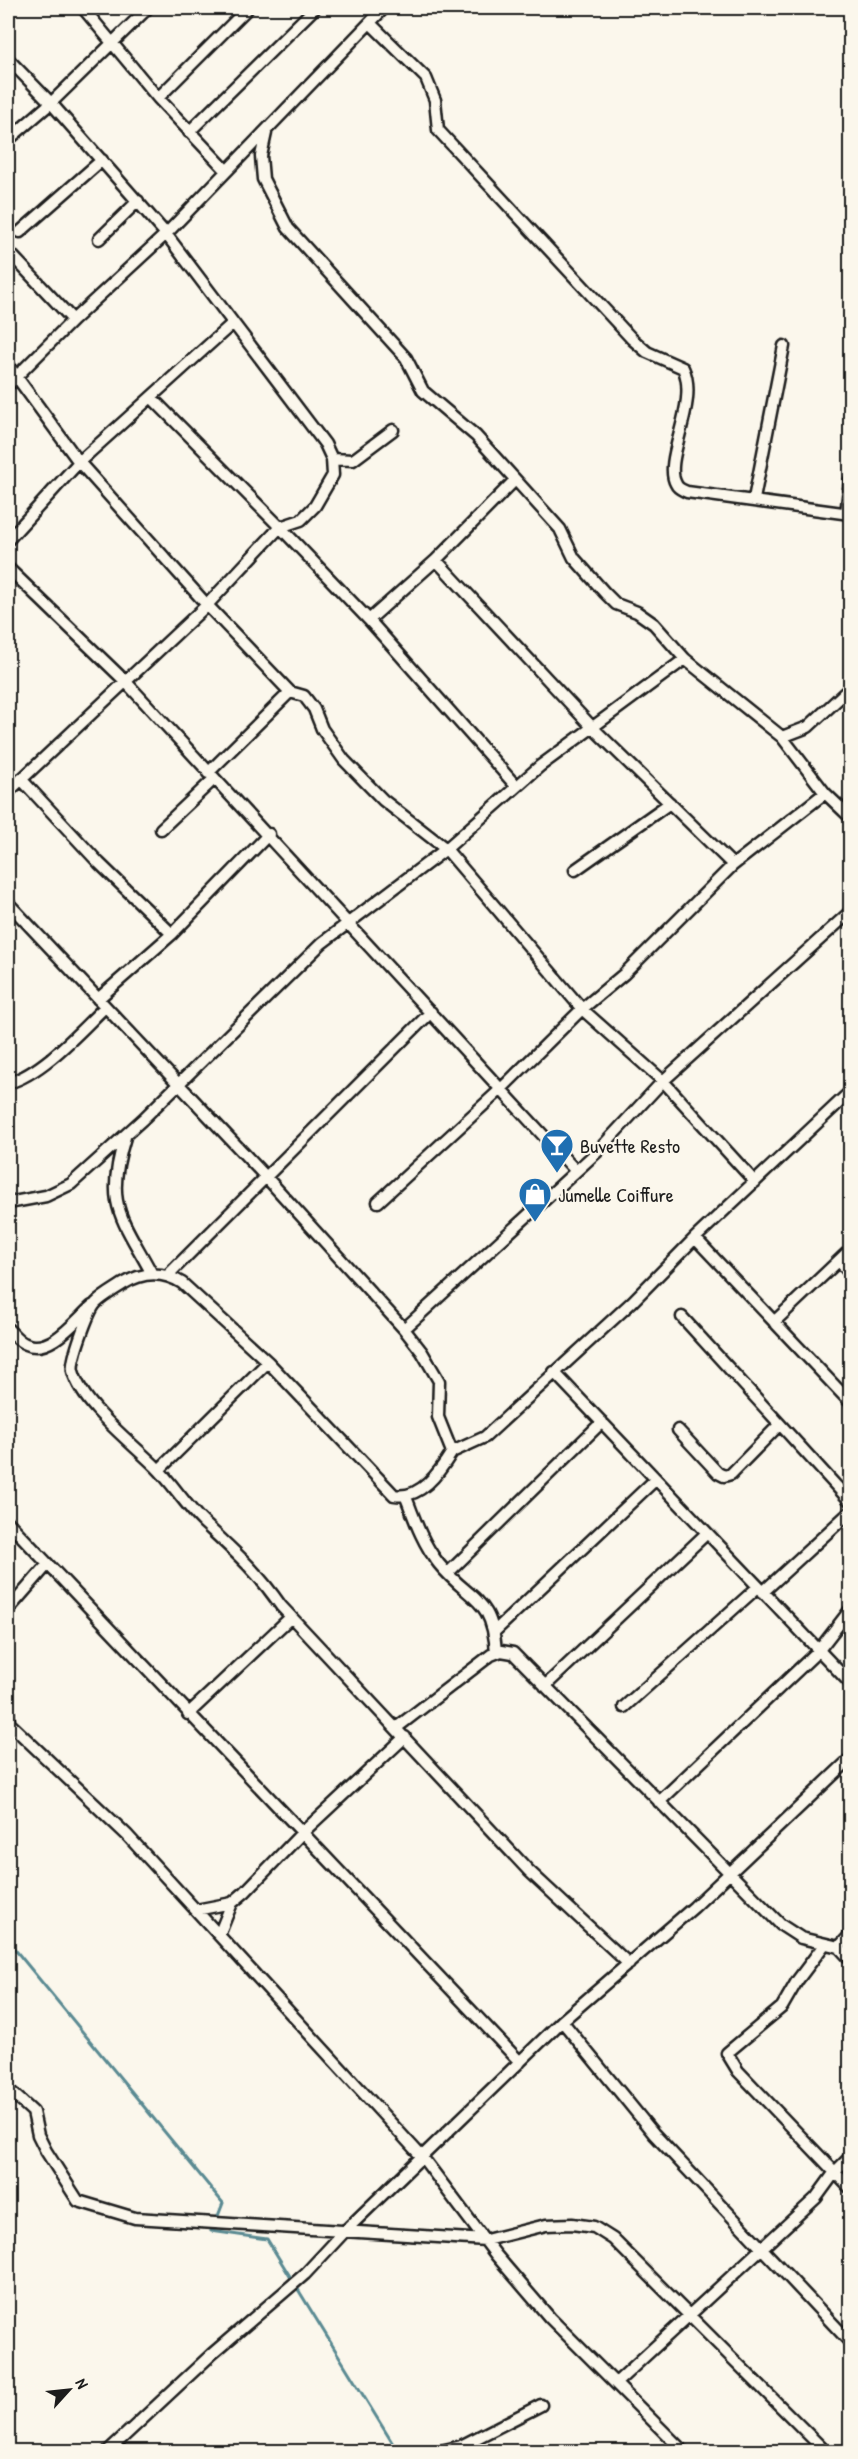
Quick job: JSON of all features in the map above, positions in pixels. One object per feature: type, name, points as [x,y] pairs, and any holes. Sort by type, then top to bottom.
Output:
[{"type":"street","points":[[82,8],[113,41],[158,98],[226,170]]},
{"type":"street","points":[[8,140],[51,103],[148,8]]},
{"type":"street","points":[[158,98],[248,8]]},
{"type":"street","points":[[189,132],[315,8]]},
{"type":"street","points":[[368,8],[377,16],[426,78],[435,100],[438,130],[632,339],[647,352],[683,368],[688,392],[684,424],[673,465],[676,484],[687,492],[754,499],[848,514],[850,480]]},
{"type":"street","points":[[8,385],[73,320],[166,234],[377,16]]},
{"type":"street","points":[[8,58],[51,103],[166,234],[325,444],[332,459],[333,475],[315,506],[301,520],[280,527],[207,604],[8,792]]},
{"type":"street","points":[[266,133],[261,156],[263,179],[288,228],[406,358],[415,377],[430,399],[476,436],[560,529],[574,558],[616,604],[637,612],[654,624],[685,659],[782,737],[825,793],[850,817]]},
{"type":"street","points":[[20,232],[102,160]]},
{"type":"street","points":[[99,239],[138,201]]},
{"type":"street","points":[[8,251],[73,320]]},
{"type":"street","points":[[8,540],[79,462],[233,323]]},
{"type":"street","points":[[754,499],[783,346]]},
{"type":"street","points":[[8,365],[79,462],[290,692],[304,696],[344,760],[383,800],[446,849],[582,1009],[663,1081],[755,1182]]},
{"type":"street","points":[[152,398],[369,620],[516,786]]},
{"type":"street","points":[[332,459],[352,460],[393,430]]},
{"type":"street","points":[[369,620],[436,560],[515,480]]},
{"type":"street","points":[[436,560],[593,728],[733,865]]},
{"type":"street","points":[[8,568],[125,681],[576,1171]]},
{"type":"street","points":[[8,1203],[46,1196],[71,1184],[125,1136],[322,943],[446,849],[516,786],[685,659]]},
{"type":"street","points":[[782,737],[808,727],[850,688]]},
{"type":"street","points":[[162,829],[290,692]]},
{"type":"street","points":[[21,779],[99,863],[172,934]]},
{"type":"street","points":[[378,1202],[582,1009],[624,974],[733,865],[825,793]]},
{"type":"street","points":[[575,870],[670,803]]},
{"type":"street","points":[[8,1083],[22,1077],[61,1049],[102,1003],[268,834]]},
{"type":"street","points":[[8,903],[266,1177],[404,1329],[422,1352],[439,1381],[438,1417],[452,1452]]},
{"type":"street","points":[[404,1329],[576,1171],[663,1081],[850,912]]},
{"type":"street","points":[[169,1274],[431,1012]]},
{"type":"street","points":[[8,1329],[25,1344],[39,1347],[51,1342],[95,1304],[125,1283],[152,1274],[169,1274],[182,1283],[268,1362],[394,1495],[406,1497],[419,1492],[452,1452],[485,1437],[632,1302],[695,1238],[850,1092]]},
{"type":"street","points":[[125,1136],[117,1163],[114,1192],[118,1212],[152,1274]]},
{"type":"street","points":[[695,1238],[850,1402]]},
{"type":"street","points":[[774,1322],[850,1250]]},
{"type":"street","points":[[839,1261],[850,1273]]},
{"type":"street","points":[[95,1304],[72,1360],[73,1372],[93,1404],[159,1470],[204,1522],[246,1560],[291,1617],[529,1871],[629,1964]]},
{"type":"street","points":[[682,1317],[850,1502]]},
{"type":"street","points":[[159,1470],[268,1362]]},
{"type":"street","points":[[554,1372],[850,1683]]},
{"type":"street","points":[[448,1573],[602,1422]]},
{"type":"street","points":[[678,1430],[718,1473],[724,1476],[731,1474],[779,1425]]},
{"type":"street","points":[[495,1631],[656,1479]]},
{"type":"street","points":[[406,1497],[428,1550],[448,1573],[481,1602],[490,1614],[495,1631],[496,1653]]},
{"type":"street","points":[[624,1707],[850,1512]]},
{"type":"street","points":[[8,1522],[301,1834],[520,2061]]},
{"type":"street","points":[[545,1686],[707,1533]]},
{"type":"street","points":[[8,1610],[48,1564]]},
{"type":"street","points":[[659,1802],[819,1650],[850,1610]]},
{"type":"street","points":[[188,1714],[291,1617]]},
{"type":"street","points":[[396,1728],[496,1653],[513,1653],[781,1925],[801,1938],[839,1947],[850,1959]]},
{"type":"street","points":[[8,1706],[8,1723],[127,1835],[423,2158],[550,2318],[684,2451]]},
{"type":"street","points":[[219,1935],[232,1903],[301,1834],[405,1737]]},
{"type":"street","points":[[107,2451],[212,2354],[305,2274],[346,2230],[562,2021],[694,1907],[728,1872],[850,1759]]},
{"type":"street","points":[[196,1910],[232,1903]]},
{"type":"street","points":[[839,1947],[850,1935]]},
{"type":"street","points":[[824,1945],[797,1981],[782,2007],[727,2053],[738,2071],[850,2188]]},
{"type":"street","points":[[562,2021],[640,2118],[850,2342]]},
{"type":"street","points":[[8,2090],[33,2112],[42,2143],[78,2201],[135,2218],[486,2240],[546,2225],[594,2227],[613,2239],[826,2451]]},
{"type":"street","points":[[616,2383],[816,2198],[835,2172],[850,2157]]},
{"type":"street","points":[[437,2451],[461,2446],[541,2405]]},
{"type":"waterway","points":[[8,1941],[223,2203],[216,2221]]},
{"type":"waterway","points":[[213,2227],[211,2231],[267,2239],[398,2452]]},
{"type":"place","name":"Buvette Resto","points":[[557,1174]]},
{"type":"place","name":"Jumelle Coiffure","points":[[535,1223]]}]
